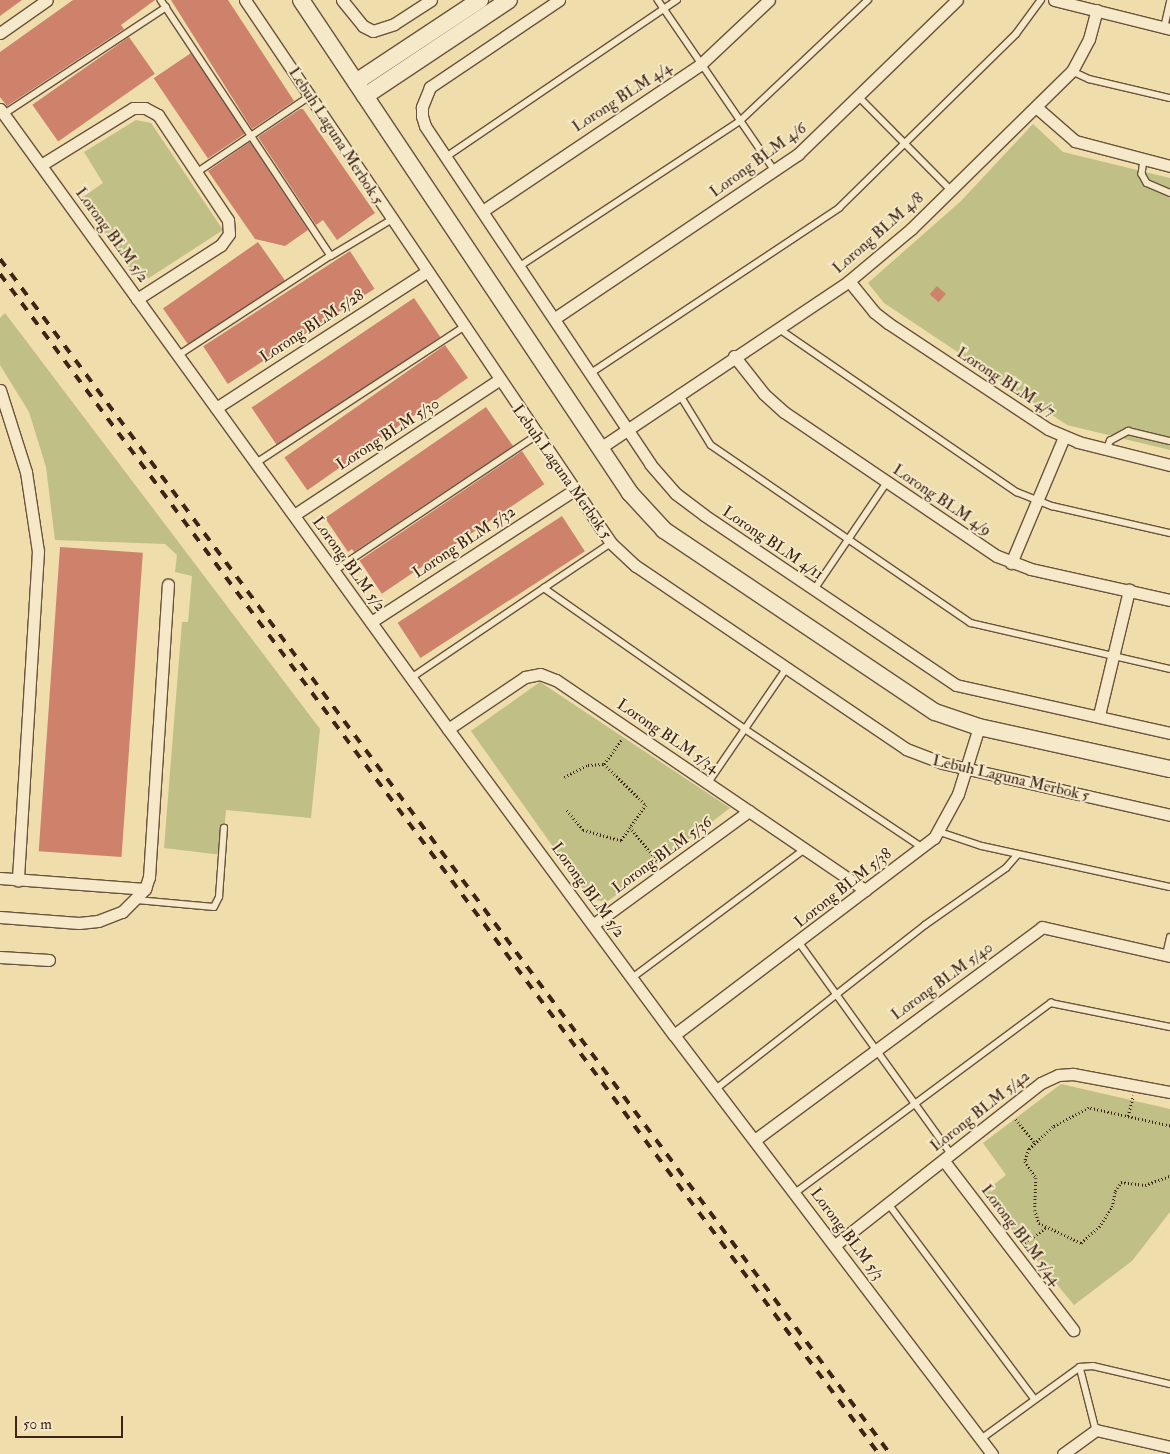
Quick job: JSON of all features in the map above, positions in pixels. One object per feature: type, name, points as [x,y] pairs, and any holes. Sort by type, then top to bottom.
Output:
[{"type":"street","points":[[0,33],[47,0]]},
{"type":"street","name":"Lebuh Laguna Merbok 5","points":[[246,0],[536,436],[611,543],[636,566],[786,670],[906,749],[942,763],[1170,815]]},
{"type":"street","points":[[301,0],[630,493],[664,530],[935,712],[979,727],[1170,769]]},
{"type":"street","points":[[342,0],[350,14],[373,31],[394,24],[423,2]]},
{"type":"street","points":[[356,82],[480,0]]},
{"type":"street","points":[[365,96],[509,0]]},
{"type":"street","name":"Lorong BLM 4/11","points":[[559,0],[430,87],[422,106],[422,116],[446,157],[484,210],[650,464],[675,493],[814,590],[956,685],[1099,715],[1170,733]]},
{"type":"street","name":"Lorong BLM 4/4","points":[[484,210],[701,64],[769,0]]},
{"type":"street","name":"Lorong BLM 4/6","points":[[555,318],[775,171],[826,129],[957,0]]},
{"type":"street","points":[[1054,0],[1167,28]]},
{"type":"street","name":"Lorong BLM 4/8","points":[[600,448],[849,280],[951,190],[1072,70],[1088,39],[1097,10]]},
{"type":"street","points":[[1036,107],[1074,141],[1170,166]]},
{"type":"street","points":[[41,165],[133,108],[146,108],[158,115],[228,220],[229,234],[221,245],[137,299]]},
{"type":"street","name":"Lorong BLM 5/2","points":[[2,111],[177,357],[674,1035]]},
{"type":"street","name":"Lorong BLM 5/28","points":[[216,408],[426,272]]},
{"type":"street","name":"Lorong BLM 4/7","points":[[849,280],[874,312],[888,323],[1064,438],[1170,465]]},
{"type":"street","name":"Lorong BLM 4/9","points":[[734,356],[764,394],[784,412],[1012,563],[1170,600]]},
{"type":"street","name":"Lorong BLM 5/30","points":[[294,515],[499,380]]},
{"type":"street","points":[[0,390],[26,472],[38,551],[18,880]]},
{"type":"street","points":[[1012,563],[1064,438]]},
{"type":"street","name":"Lorong BLM 5/32","points":[[371,622],[574,490]]},
{"type":"street","points":[[0,917],[79,923],[98,922],[122,912],[137,900],[145,889],[149,877],[168,585]]},
{"type":"street","points":[[1099,715],[1128,590]]},
{"type":"street","name":"Lorong BLM 5/34","points":[[448,729],[525,677],[540,674],[556,680],[865,890]]},
{"type":"street","name":"Lorong BLM 5/38","points":[[674,1035],[799,942],[940,832],[968,769],[979,727]]},
{"type":"street","name":"Lorong BLM 5/36","points":[[594,924],[749,811]]},
{"type":"street","points":[[0,878],[145,889]]},
{"type":"street","name":"Lorong BLM 5/40","points":[[756,1139],[1042,927],[1168,956]]},
{"type":"street","points":[[0,957],[49,960]]},
{"type":"street","name":"Lorong BLM 5/3","points":[[674,1035],[756,1139],[992,1454]]},
{"type":"street","name":"Lorong BLM 5/42","points":[[835,1245],[1041,1083],[1058,1075],[1073,1074],[1170,1092]]},
{"type":"street","name":"Lorong BLM 5/44","points":[[948,1158],[1012,1252],[1073,1330]]},
{"type":"street","points":[[1063,1454],[1096,1430],[1170,1447]]},
{"type":"lane","points":[[161,0],[250,138],[331,256]]},
{"type":"lane","points":[[658,0],[775,171]]},
{"type":"lane","points":[[446,157],[678,0]]},
{"type":"lane","points":[[520,266],[740,121],[868,0]]},
{"type":"lane","points":[[591,373],[839,208],[1016,34],[1041,0]]},
{"type":"lane","points":[[1167,28],[1170,2]]},
{"type":"lane","points":[[2,111],[166,7]]},
{"type":"lane","points":[[1072,70],[1089,78],[1170,98]]},
{"type":"lane","points":[[196,173],[310,96]]},
{"type":"lane","points":[[859,97],[907,143],[951,190]]},
{"type":"lane","points":[[1144,160],[1142,174],[1147,183],[1170,193]]},
{"type":"lane","points":[[177,357],[331,256],[391,220]]},
{"type":"lane","points":[[256,463],[464,327]]},
{"type":"lane","points":[[778,328],[868,392],[1017,492],[1037,501],[1170,533]]},
{"type":"lane","points":[[679,393],[711,445],[971,623],[1170,669]]},
{"type":"lane","points":[[1106,450],[1110,440],[1128,431],[1170,441]]},
{"type":"lane","points":[[334,571],[536,436]]},
{"type":"lane","points":[[814,590],[887,482]]},
{"type":"lane","points":[[411,678],[611,543]]},
{"type":"lane","points":[[544,588],[745,729],[922,847]]},
{"type":"lane","points":[[708,783],[786,670]]},
{"type":"lane","points":[[137,900],[214,907],[219,897],[224,828]]},
{"type":"lane","points":[[940,832],[1018,854],[1170,887]]},
{"type":"lane","points":[[632,978],[805,849]]},
{"type":"lane","points":[[716,1089],[837,991],[1006,868],[1018,854]]},
{"type":"lane","points":[[1168,956],[1170,937]]},
{"type":"lane","points":[[799,942],[837,991],[948,1158]]},
{"type":"lane","points":[[795,1193],[1052,1003],[1170,1027]]},
{"type":"lane","points":[[888,1204],[1034,1398]]},
{"type":"lane","points":[[981,1440],[1034,1398],[1080,1367],[1093,1366],[1170,1384]]},
{"type":"lane","points":[[1080,1367],[1096,1430]]},
{"type":"path","points":[[604,764],[630,729]]},
{"type":"path","points":[[564,777],[588,765],[604,764],[646,805],[621,841],[583,830],[566,810]]},
{"type":"path","points":[[630,827],[666,872]]},
{"type":"path","points":[[1128,1116],[1136,1087]]},
{"type":"path","points":[[1170,1126],[1089,1108],[1053,1127],[1029,1149],[1025,1161],[1036,1178],[1035,1210],[1039,1223],[1045,1228],[1081,1243],[1099,1228],[1112,1207],[1115,1190],[1121,1182],[1145,1185],[1170,1176]]},
{"type":"path","points":[[1008,1109],[1035,1143]]},
{"type":"path","points":[[1012,1252],[1045,1228]]},
{"type":"shaded area","points":[[136,120],[151,123],[223,230],[149,278],[134,275],[80,199],[103,183],[84,152]]},
{"type":"shaded area","points":[[1033,124],[1063,152],[1170,178],[1170,450],[1067,425],[884,303],[868,283],[961,201]]},
{"type":"shaded area","points":[[5,313],[320,729],[311,818],[226,810],[222,855],[164,848],[182,622],[188,622],[192,576],[175,572],[177,555],[165,544],[55,540],[46,467],[29,412],[0,365],[0,318]]},
{"type":"shaded area","points":[[540,682],[730,808],[607,902],[590,899],[471,731]]},
{"type":"shaded area","points":[[1061,1084],[1170,1109],[1170,1212],[1132,1261],[1074,1305],[982,1194],[1006,1175],[983,1143]]},
{"type":"building","points":[[0,0],[22,0],[0,16]]},
{"type":"building","points":[[73,0],[155,0],[121,25],[124,29],[7,106],[0,97],[0,52]]},
{"type":"building","points":[[171,0],[228,0],[294,101],[252,129]]},
{"type":"building","points":[[129,37],[155,74],[58,142],[32,105]]},
{"type":"building","points":[[191,53],[245,133],[208,159],[154,78]]},
{"type":"building","points":[[300,109],[303,109],[375,213],[337,240],[323,220],[316,225],[258,137]]},
{"type":"building","points":[[250,142],[308,230],[285,246],[255,239],[208,171]]},
{"type":"building","points":[[258,242],[285,281],[190,347],[163,309]]},
{"type":"building","points":[[350,251],[375,289],[228,384],[203,346]]},
{"type":"building","points":[[937,286],[946,294],[939,302],[930,294]]},
{"type":"building","points":[[414,298],[440,337],[278,447],[252,408]]},
{"type":"building","points":[[445,345],[468,378],[307,490],[284,457]]},
{"type":"building","points":[[486,407],[513,446],[354,552],[352,549],[348,552],[325,518]]},
{"type":"building","points":[[522,451],[544,484],[382,594],[360,561]]},
{"type":"building","points":[[562,516],[585,551],[420,658],[398,623]]},
{"type":"building","points":[[60,547],[143,553],[122,857],[39,851]]},
{"type":"railway","points":[[0,259],[890,1454]]},
{"type":"railway","points":[[0,274],[879,1454]]}]
